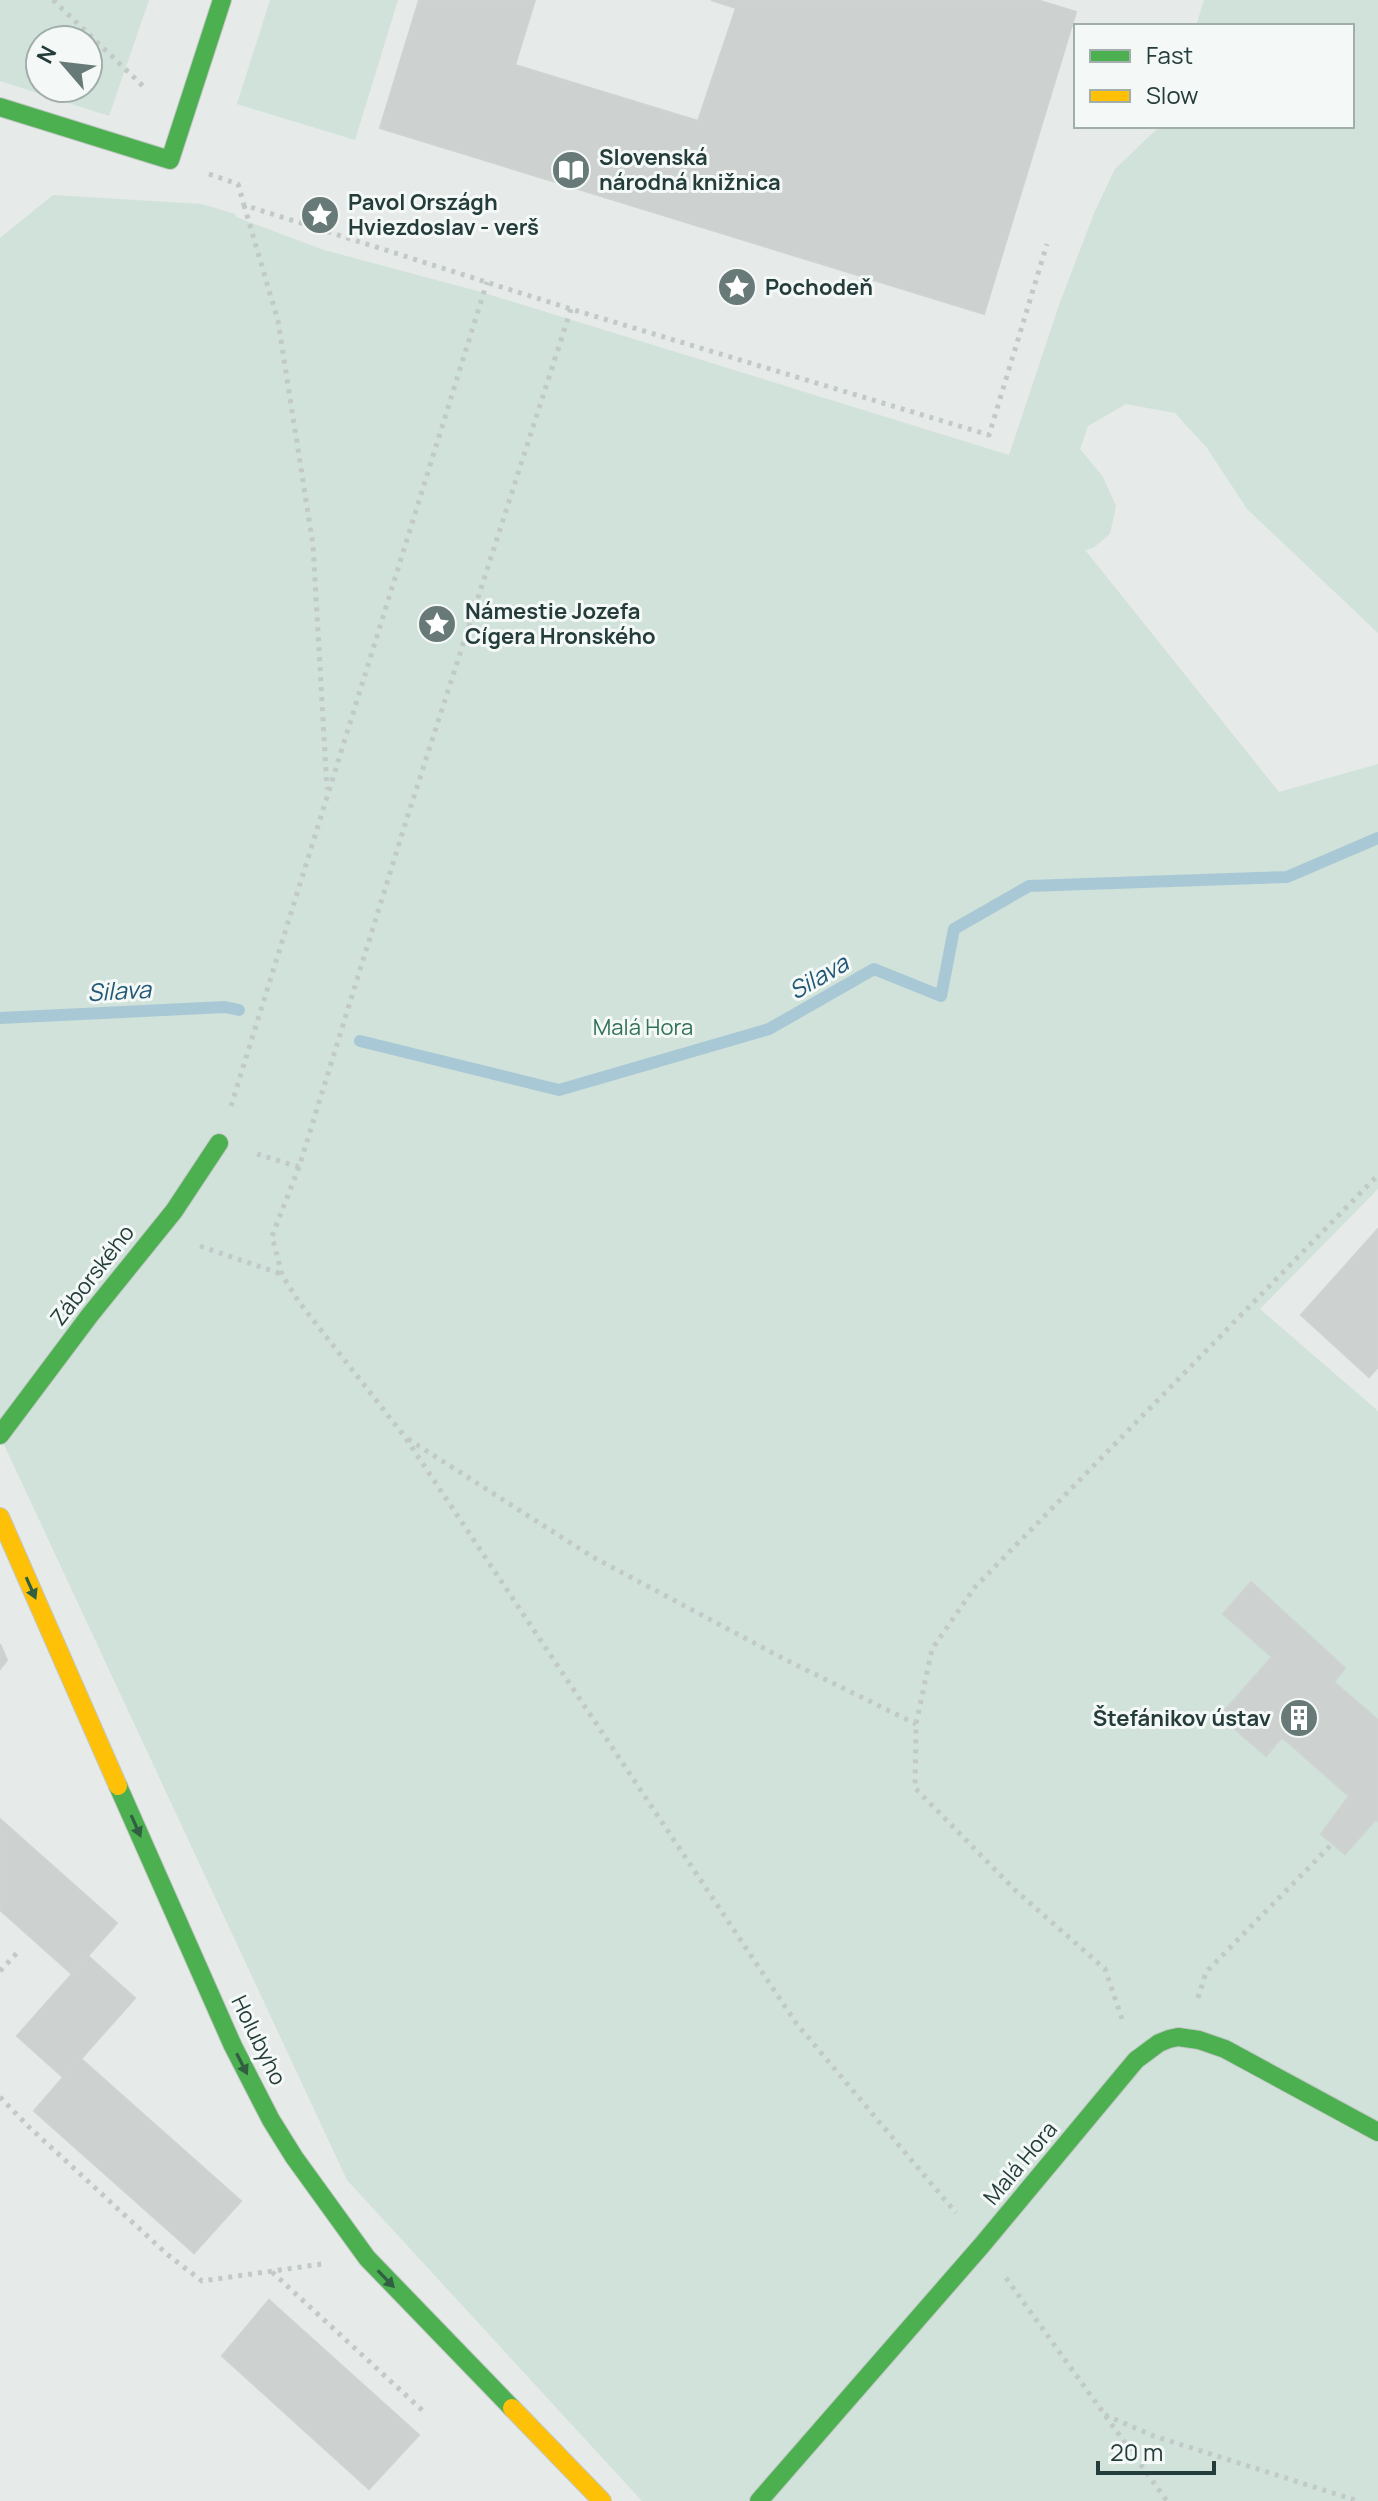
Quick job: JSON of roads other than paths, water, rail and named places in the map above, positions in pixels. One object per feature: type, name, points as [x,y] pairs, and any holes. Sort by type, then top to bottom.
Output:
[{"type":"street","points":[[0,107],[170,160],[222,0]]},
{"type":"street","name":"Záborského","points":[[0,1435],[90,1315],[174,1211],[219,1143]]},
{"type":"street","name":"Holubyho","points":[[0,1517],[233,2046],[271,2120],[367,2258],[602,2501]]},
{"type":"street","name":"Malá Hora","points":[[759,2501],[982,2245],[1136,2060],[1151,2047],[1168,2037],[1186,2036],[1225,2049],[1378,2132]]},
{"type":"waterway","name":"Silava","points":[[360,1041],[559,1090],[769,1029],[874,969],[941,996],[954,929],[1029,886],[1287,877],[1378,838]]},
{"type":"waterway","name":"Silava","points":[[0,1018],[225,1007],[239,1010]]},
{"type":"place","name":"Slovenská národná knižnica","points":[[571,170]]},
{"type":"place","name":"Pavol Országh Hviezdoslav - verš","points":[[320,215]]},
{"type":"place","name":"Pochodeň","points":[[737,287]]},
{"type":"place","name":"Námestie Jozefa Cígera Hronského","points":[[437,624]]},
{"type":"place","name":"Štefánikov ústav","points":[[1299,1718]]}]
